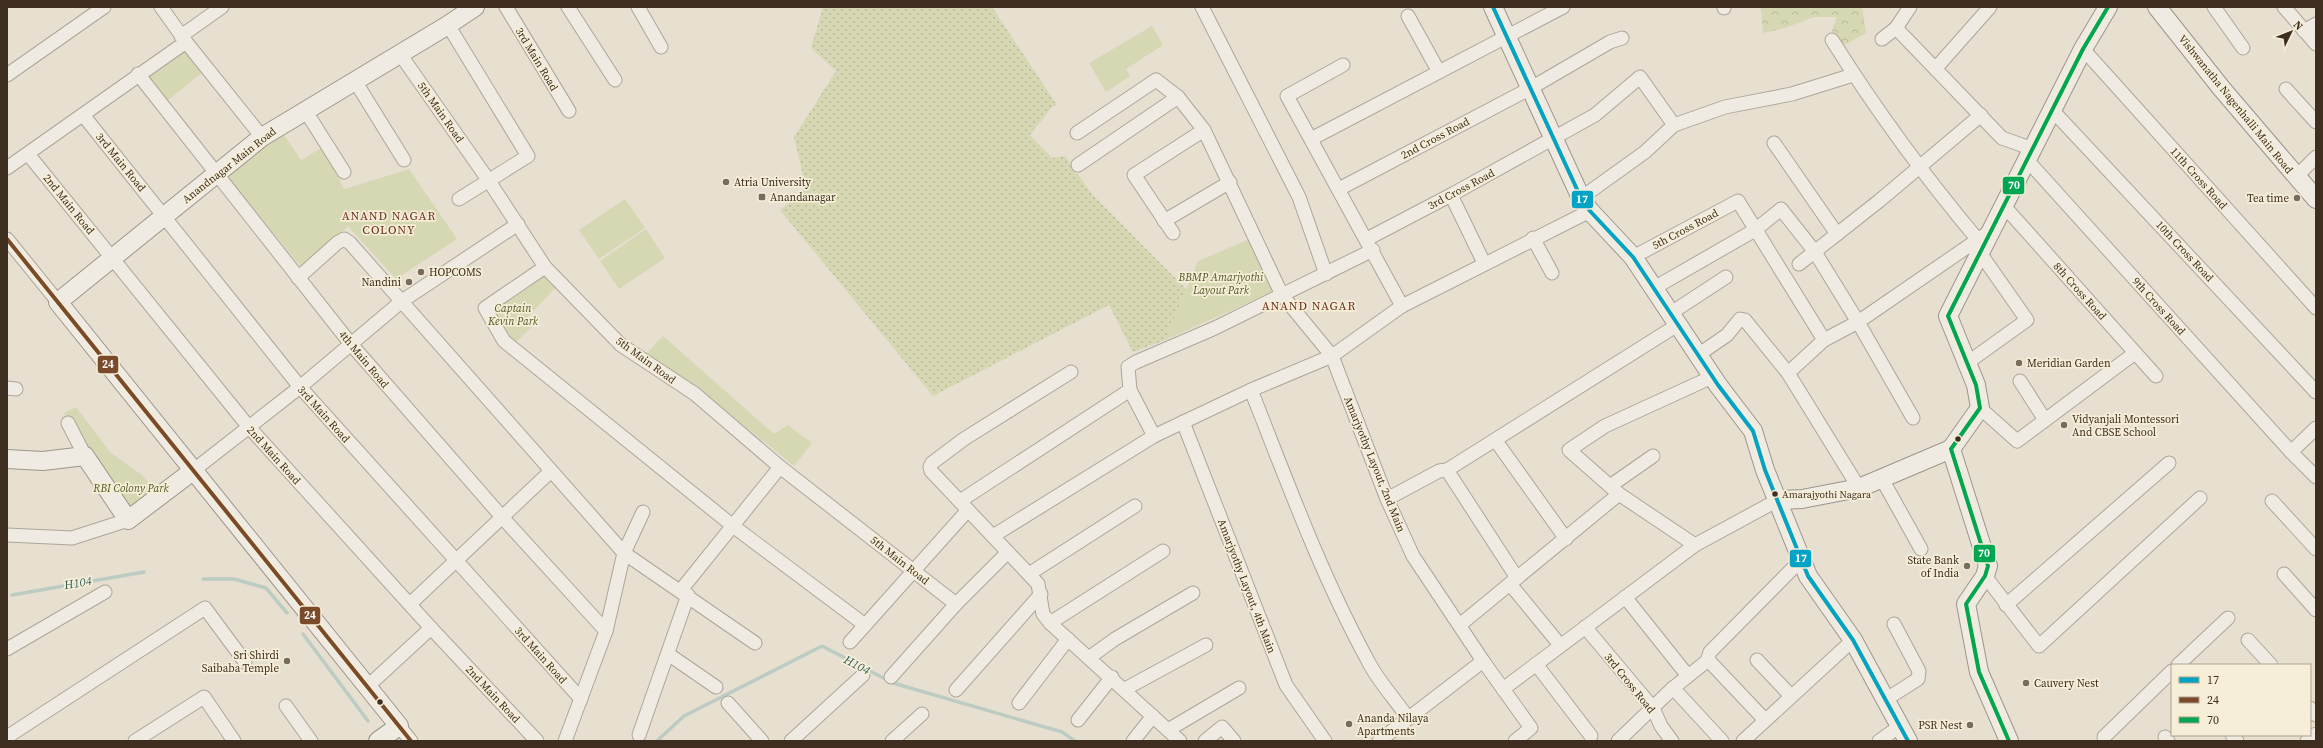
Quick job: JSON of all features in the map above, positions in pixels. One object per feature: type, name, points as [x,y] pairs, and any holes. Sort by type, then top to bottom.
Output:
[{"type":"street","points":[[7,75],[104,7]]},
{"type":"street","points":[[161,7],[184,39],[262,137]]},
{"type":"street","points":[[7,168],[138,74],[184,39],[222,7]]},
{"type":"street","name":"Anandnagar Main Road","points":[[58,302],[262,137],[448,26],[475,7]]},
{"type":"street","name":"3rd Main Road","points":[[506,7],[569,111]]},
{"type":"street","points":[[568,7],[615,80]]},
{"type":"street","points":[[638,7],[662,47]]},
{"type":"street","points":[[1202,7],[1299,198],[1326,274]]},
{"type":"street","points":[[1493,7],[1585,204],[1633,257],[1712,377],[1753,432],[1808,576],[1853,640],[1904,733],[1879,741]]},
{"type":"street","points":[[1311,139],[1563,7]]},
{"type":"street","points":[[1882,39],[1896,28],[1910,7]]},
{"type":"street","points":[[1936,68],[1990,7]]},
{"type":"street","points":[[2108,7],[2083,49],[2004,206],[1983,242],[1948,316],[1976,385],[1980,408],[2017,441],[2135,353]]},
{"type":"street","name":"Vishwanatha Nagenhalli Main Road","points":[[2156,7],[2296,177],[2316,199]]},
{"type":"street","points":[[2214,7],[2243,48]]},
{"type":"street","points":[[2284,7],[2316,44]]},
{"type":"street","points":[[1408,16],[1438,72]]},
{"type":"street","points":[[2304,31],[2316,24]]},
{"type":"street","points":[[448,26],[528,156],[459,199]]},
{"type":"street","points":[[1896,28],[2002,138],[2030,154]]},
{"type":"street","name":"2nd Cross Road","points":[[1339,189],[1531,88],[1610,42],[1622,38]]},
{"type":"street","points":[[1832,40],[1853,75],[1920,168],[1983,242],[2027,320],[1967,362]]},
{"type":"street","name":"11th Cross Road","points":[[2083,49],[2316,308]]},
{"type":"street","name":"5th Main Road","points":[[400,54],[489,181],[545,267],[621,344],[695,394],[780,467],[956,604]]},
{"type":"street","points":[[1343,65],[1287,96],[1370,245],[1402,306]]},
{"type":"street","name":"4th Main Road","points":[[138,74],[215,174],[350,343],[502,517],[606,631]]},
{"type":"street","points":[[993,536],[1154,436],[1251,390],[1332,356],[1402,306],[1533,238],[1585,204],[1674,126],[1725,107],[1792,94],[1853,75]]},
{"type":"street","name":"3rd Cross Road","points":[[1130,390],[1128,367],[1136,362],[1215,328],[1326,274],[1451,195],[1595,115],[1640,77],[1674,126]]},
{"type":"street","name":"Amarjyothy Layout, 2nd Main","points":[[1077,133],[1156,80],[1178,97],[1204,130],[1230,182],[1282,295],[1332,356],[1387,499],[1413,556],[1461,624],[1483,661],[1531,728],[1515,741]]},
{"type":"street","points":[[355,82],[404,160]]},
{"type":"street","points":[[2286,89],[2316,122]]},
{"type":"street","points":[[1078,165],[1178,97]]},
{"type":"street","points":[[305,110],[344,172]]},
{"type":"street","name":"10th Cross Road","points":[[2053,111],[2316,392]]},
{"type":"street","name":"3rd Main Road","points":[[83,114],[300,387],[582,699]]},
{"type":"street","points":[[1799,264],[1920,168],[1981,115]]},
{"type":"street","points":[[1173,233],[1134,175],[1204,130]]},
{"type":"street","points":[[1774,143],[1837,234]]},
{"type":"street","name":"2nd Main Road","points":[[28,154],[248,426],[431,628],[537,741]]},
{"type":"street","name":"9th Cross Road","points":[[2030,154],[2291,452],[2316,477]]},
{"type":"street","points":[[2296,177],[2316,157]]},
{"type":"street","points":[[1164,221],[1230,182]]},
{"type":"street","points":[[1451,195],[1484,263]]},
{"type":"street","name":"5th Cross Road","points":[[1633,257],[1738,201],[1755,230]]},
{"type":"street","name":"8th Cross Road","points":[[2004,206],[2156,376]]},
{"type":"street","points":[[1654,288],[1755,230],[1781,209],[1815,252],[1858,322],[1913,418]]},
{"type":"street","points":[[7,534],[72,538],[128,520],[300,387],[350,343],[402,301],[518,224]]},
{"type":"street","points":[[1755,230],[1824,340]]},
{"type":"street","points":[[1533,238],[1552,273]]},
{"type":"street","points":[[7,239],[411,741]]},
{"type":"street","points":[[298,278],[344,239],[350,243],[624,553],[755,643]]},
{"type":"street","points":[[1788,373],[1824,340],[1858,322],[1983,242]]},
{"type":"street","points":[[545,267],[485,308],[504,341],[733,526],[865,626]]},
{"type":"street","points":[[1387,499],[1439,471],[1447,470],[1496,441],[1675,319],[1726,277]]},
{"type":"street","points":[[1698,355],[1726,335],[1738,321],[1742,319],[1788,373],[1859,488]]},
{"type":"street","points":[[1071,372],[964,439],[932,463],[930,467],[931,471],[1038,584],[1041,594],[1043,614],[1050,623],[1112,677],[1180,741]]},
{"type":"street","points":[[1695,545],[1615,490],[1569,450],[1605,426],[1712,377]]},
{"type":"street","points":[[2020,381],[2045,420]]},
{"type":"street","points":[[850,642],[912,570],[964,506],[1130,390],[1154,436]]},
{"type":"street","points":[[1251,390],[1306,530],[1338,600],[1368,662],[1408,718]]},
{"type":"street","points":[[1503,689],[1695,545],[1778,500],[1802,499],[1859,488],[1951,448],[1980,408]]},
{"type":"street","name":"Amarjyothy Layout, 4th Main","points":[[1183,422],[1286,685],[1325,741]]},
{"type":"street","points":[[68,423],[85,456],[128,520]]},
{"type":"street","points":[[2291,452],[2314,433]]},
{"type":"street","points":[[1496,441],[1566,539]]},
{"type":"street","points":[[1951,448],[1988,566],[1985,576],[1966,604],[1979,672],[2009,741]]},
{"type":"street","points":[[7,459],[43,461],[85,456]]},
{"type":"street","points":[[1461,624],[1566,539],[1615,490],[1653,456]]},
{"type":"street","points":[[2006,605],[2170,463]]},
{"type":"street","points":[[639,735],[668,654],[684,593],[733,526],[780,467]]},
{"type":"street","points":[[1447,470],[1514,581],[1560,645]]},
{"type":"street","points":[[410,604],[551,471]]},
{"type":"street","points":[[1882,479],[1921,550]]},
{"type":"street","points":[[1985,576],[2039,646],[2200,498]]},
{"type":"street","points":[[2272,501],[2316,549]]},
{"type":"street","points":[[1029,574],[1135,506]]},
{"type":"street","points":[[565,741],[582,699],[606,631],[624,553],[643,512]]},
{"type":"street","points":[[1050,623],[1163,551]]},
{"type":"street","points":[[891,676],[956,604],[1008,552]]},
{"type":"street","points":[[1621,740],[1673,688],[1707,661],[1710,652],[1802,559]]},
{"type":"street","points":[[2284,574],[2316,610]]},
{"type":"street","points":[[7,649],[105,592]]},
{"type":"street","points":[[1090,658],[1122,635],[1193,593]]},
{"type":"street","points":[[956,690],[1041,594]]},
{"type":"street","points":[[1625,597],[1688,676]]},
{"type":"street","points":[[7,737],[205,608],[245,662]]},
{"type":"street","points":[[2179,664],[2228,618]]},
{"type":"street","points":[[1885,700],[1918,679],[1919,670],[1894,624]]},
{"type":"street","name":"3rd Cross Road","points":[[1585,627],[1653,708],[1661,726],[1672,741]]},
{"type":"street","points":[[367,686],[431,628]]},
{"type":"street","points":[[1019,703],[1068,638]]},
{"type":"street","points":[[1742,741],[1853,640]]},
{"type":"street","points":[[2248,640],[2270,664]]},
{"type":"street","points":[[1125,689],[1206,645]]},
{"type":"street","points":[[668,654],[716,687]]},
{"type":"street","points":[[1757,660],[1791,696]]},
{"type":"street","points":[[1380,741],[1483,661]]},
{"type":"street","points":[[1707,661],[1711,663],[1766,720]]},
{"type":"street","points":[[1536,664],[1591,736]]},
{"type":"street","points":[[2104,740],[2171,672]]},
{"type":"street","points":[[791,741],[863,675]]},
{"type":"street","points":[[1078,720],[1112,677]]},
{"type":"street","points":[[1168,730],[1240,688]]},
{"type":"street","points":[[1673,688],[1722,741]]},
{"type":"street","points":[[135,741],[204,697],[234,741]]},
{"type":"street","points":[[728,703],[762,741]]},
{"type":"street","points":[[286,706],[310,741]]},
{"type":"street","points":[[892,741],[922,714]]},
{"type":"street","points":[[1133,741],[1153,716]]},
{"type":"street","points":[[378,741],[399,726]]},
{"type":"street","points":[[1205,741],[1222,727],[1234,741]]},
{"type":"street","points":[[2307,741],[2316,734]]},
{"type":"green space","points":[[823,7],[992,7],[1057,105],[1052,107],[1030,135],[1052,158],[1065,156],[1091,193],[1186,289],[1165,340],[1133,352],[1109,305],[933,396],[780,210],[806,188],[794,137],[836,71],[811,48]]},
{"type":"green space","points":[[1754,7],[1862,7],[1866,33],[1839,48],[1832,30],[1837,17],[1814,17],[1785,28],[1763,33],[1761,9]]},
{"type":"green space","points":[[1152,26],[1163,45],[1126,69],[1130,76],[1106,92],[1089,63]]},
{"type":"green space","points":[[185,47],[205,70],[167,101],[146,74]]},
{"type":"green space","points":[[282,132],[301,160],[323,147],[344,189],[409,169],[457,239],[396,279],[348,226],[301,267],[225,173]]},
{"type":"green space","points":[[625,199],[645,228],[599,259],[579,230]]},
{"type":"green space","points":[[646,229],[665,258],[619,289],[600,261]]},
{"type":"green space","name":"BBMP Amarjyothi Layout Park","points":[[1252,238],[1274,291],[1165,340],[1198,261]]},
{"type":"green space","name":"Captain Kevin Park","points":[[544,275],[555,288],[528,317],[535,324],[515,343],[508,338],[493,310]]},
{"type":"green space","points":[[663,336],[774,434],[788,425],[812,443],[794,466],[699,389],[645,355]]},
{"type":"green space","name":"RBI Colony Park","points":[[76,407],[110,452],[142,475],[154,490],[127,511],[64,413]]},
{"type":"waterway","name":"H104","points":[[12,595],[144,572]]},
{"type":"waterway","name":"H104","points":[[203,579],[234,579],[266,588],[287,613]]},
{"type":"waterway","name":"H104","points":[[303,634],[368,721]]},
{"type":"waterway","name":"H104","points":[[657,741],[684,716],[822,646],[893,683],[1062,732],[1075,741]]},
{"type":"transit line","name":"17","points":[[1493,7],[1581,198],[1590,211],[1633,257],[1718,385],[1753,431],[1765,470],[1808,576],[1853,640],[1908,741]]},
{"type":"transit line","name":"70","points":[[2009,741],[1979,672],[1966,604],[1985,576],[1988,566],[1951,449],[1980,408],[1976,385],[1948,316],[2083,49],[2108,7]]},
{"type":"transit line","name":"24","points":[[7,239],[411,741]]},
{"type":"place","name":"Atria University","points":[[726,182]]},
{"type":"place","name":"Anandanagar","points":[[762,197]]},
{"type":"place","name":"Tea time","points":[[2297,198]]},
{"type":"place","name":"HOPCOMS","points":[[421,272]]},
{"type":"place","name":"Nandini","points":[[409,282]]},
{"type":"place","name":"Meridian Garden","points":[[2019,363]]},
{"type":"place","name":"Vidyanjali Montessori And CBSE School","points":[[2064,425]]},
{"type":"place","name":"Amarajyothi Nagara","points":[[1775,494]]},
{"type":"place","name":"State Bank of India","points":[[1967,566]]},
{"type":"place","name":"Sri Shirdi Saibaba Temple","points":[[287,661]]},
{"type":"place","name":"Cauvery Nest","points":[[2026,683]]},
{"type":"place","name":"Ananda Nilaya Apartments","points":[[1349,724]]},
{"type":"place","name":"PSR Nest","points":[[1970,725]]},
{"type":"district","name":"ANAND NAGAR COLONY","points":[[389,223]]},
{"type":"district","name":"ANAND NAGAR","points":[[1309,306]]}]
